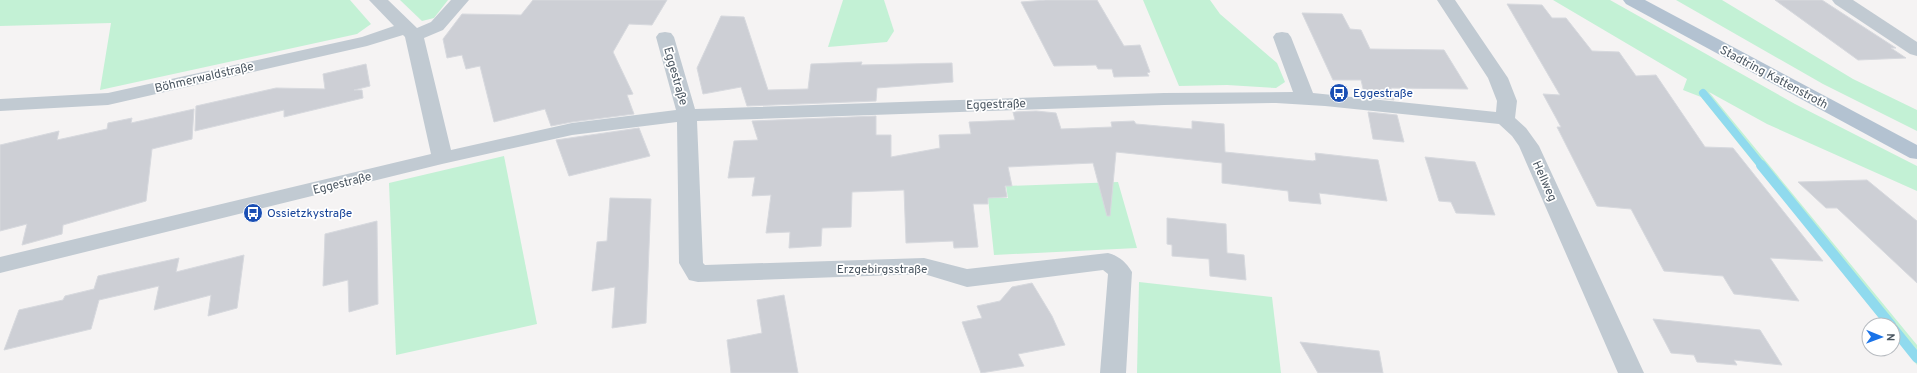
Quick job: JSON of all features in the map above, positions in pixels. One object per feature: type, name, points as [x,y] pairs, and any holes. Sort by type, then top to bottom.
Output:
[{"type":"main road","name":"Stadtring Kattenstroth","points":[[1632,0],[1808,96],[1917,153]]},
{"type":"street","points":[[378,0],[409,32],[442,158]]},
{"type":"street","name":"Böhmerwaldstraße","points":[[0,105],[85,102],[108,99],[437,26],[460,0]]},
{"type":"street","points":[[1446,0],[1498,78],[1507,101],[1505,119]]},
{"type":"street","points":[[1841,0],[1917,50]]},
{"type":"street","name":"Eggestraße","points":[[665,37],[687,115]]},
{"type":"street","points":[[1282,37],[1305,99]]},
{"type":"street","name":"Eggestraße","points":[[0,265],[442,158],[572,129],[687,115],[1156,99],[1276,97],[1505,119]]},
{"type":"street","name":"Erzgebirgsstraße","points":[[687,115],[691,263],[698,274],[924,266],[967,278],[1108,261],[1120,272],[1113,373]]},
{"type":"street","name":"Hellweg","points":[[1505,119],[1519,132],[1529,146],[1631,373]]},
{"type":"green space","points":[[0,0],[350,0],[371,24],[357,34],[100,90],[111,23],[0,26]]},
{"type":"green space","points":[[400,0],[448,0],[434,18],[422,21]]},
{"type":"green space","points":[[843,0],[884,0],[894,31],[887,42],[828,47]]},
{"type":"green space","points":[[1143,0],[1210,0],[1220,14],[1277,63],[1285,82],[1276,88],[1227,85],[1179,86]]},
{"type":"green space","points":[[1553,0],[1610,0],[1795,104],[1917,166],[1917,191],[1767,124],[1709,92],[1894,317],[1879,317],[1701,97],[1683,90],[1687,79]]},
{"type":"green space","points":[[1676,0],[1722,0],[1853,79],[1917,110],[1917,131],[1823,84]]},
{"type":"green space","points":[[504,156],[537,324],[396,355],[389,183]]},
{"type":"green space","points":[[1118,182],[1137,248],[994,255],[988,198],[1008,198],[1006,186]]},
{"type":"green space","points":[[1139,282],[1272,297],[1281,373],[1137,373]]},
{"type":"green space","points":[[1901,326],[1917,345],[1917,365],[1901,345]]},
{"type":"building","points":[[533,0],[667,0],[652,25],[629,24],[613,52],[633,94],[627,95],[634,114],[551,126],[545,109],[494,122],[480,66],[466,69],[462,55],[447,58],[443,39],[462,14],[521,15]]},
{"type":"building","points":[[1046,0],[1097,0],[1124,46],[1140,45],[1150,72],[1147,73],[1149,76],[1114,77],[1112,69],[1098,69],[1096,65],[1054,66],[1021,2]]},
{"type":"building","points":[[1775,0],[1822,0],[1896,48],[1891,48],[1906,58],[1858,60]]},
{"type":"building","points":[[1507,4],[1542,5],[1552,18],[1566,18],[1592,51],[1619,52],[1636,76],[1656,75],[1705,147],[1733,148],[1823,261],[1770,258],[1799,301],[1734,294],[1723,276],[1664,271],[1631,209],[1597,206],[1557,127],[1561,127],[1543,94],[1560,95]]},
{"type":"building","points":[[1302,13],[1342,14],[1350,29],[1361,30],[1370,49],[1444,50],[1468,89],[1391,88],[1394,100],[1365,97],[1361,80],[1333,80]]},
{"type":"building","points":[[721,16],[744,17],[768,90],[808,89],[811,64],[862,62],[861,65],[952,63],[953,82],[877,88],[876,101],[747,106],[741,87],[703,94],[697,68]]},
{"type":"building","points":[[366,64],[370,86],[354,90],[362,90],[363,98],[284,117],[284,110],[195,131],[196,106],[276,88],[325,89],[323,74]]},
{"type":"building","points":[[194,109],[192,139],[152,149],[146,201],[63,225],[62,234],[22,245],[27,224],[0,231],[0,145],[59,131],[57,140],[107,129],[108,123],[132,118],[131,123]]},
{"type":"building","points":[[1036,111],[1056,113],[1061,129],[1112,127],[1111,122],[1134,121],[1136,124],[1192,129],[1192,121],[1224,124],[1225,152],[1313,161],[1316,160],[1315,153],[1378,160],[1387,201],[1319,193],[1321,204],[1289,201],[1288,191],[1222,183],[1222,163],[1116,152],[1110,216],[1107,216],[1093,163],[1008,167],[1012,186],[1005,186],[1007,197],[988,198],[988,204],[973,204],[978,247],[954,248],[953,241],[906,243],[904,190],[852,192],[851,227],[822,228],[821,246],[789,248],[790,232],[766,233],[771,195],[752,196],[755,177],[728,178],[734,141],[758,140],[752,121],[876,116],[876,135],[891,135],[891,157],[940,148],[939,135],[971,134],[969,122],[1015,120],[1013,112]]},
{"type":"building","points":[[1368,112],[1397,115],[1404,142],[1373,139]]},
{"type":"building","points":[[639,128],[650,156],[569,176],[556,140]]},
{"type":"building","points":[[1425,157],[1475,162],[1495,215],[1456,213],[1451,202],[1439,201]]},
{"type":"building","points":[[1867,180],[1917,221],[1917,283],[1837,208],[1826,208],[1798,182]]},
{"type":"building","points":[[610,198],[651,199],[646,323],[612,328],[615,287],[592,291],[597,242],[607,241]]},
{"type":"building","points":[[1167,218],[1226,224],[1227,253],[1244,255],[1246,280],[1210,276],[1209,259],[1172,256],[1172,245],[1167,244]]},
{"type":"building","points":[[377,221],[378,304],[349,312],[348,280],[323,286],[325,234]]},
{"type":"building","points":[[244,255],[237,308],[208,316],[211,295],[154,310],[159,286],[99,300],[91,329],[4,350],[19,310],[63,300],[65,296],[94,289],[98,276],[179,258],[176,272]]},
{"type":"building","points":[[1032,283],[1052,316],[1065,345],[1018,354],[1024,366],[981,373],[962,322],[982,318],[977,306],[1000,301],[1012,287]]},
{"type":"building","points":[[784,295],[798,373],[731,373],[727,340],[762,333],[757,300]]},
{"type":"building","points":[[1653,319],[1760,330],[1782,365],[1734,360],[1737,365],[1697,362],[1694,355],[1671,353]]},
{"type":"building","points":[[1300,342],[1379,351],[1383,373],[1318,373]]},
{"type":"waterway","points":[[1703,93],[1762,166]]},
{"type":"waterway","points":[[1761,165],[1884,317]]},
{"type":"waterway","points":[[1901,338],[1917,358]]},
{"type":"place","name":"Eggestraße","points":[[1339,93]]},
{"type":"place","name":"Ossietzkystraße","points":[[253,213]]}]
